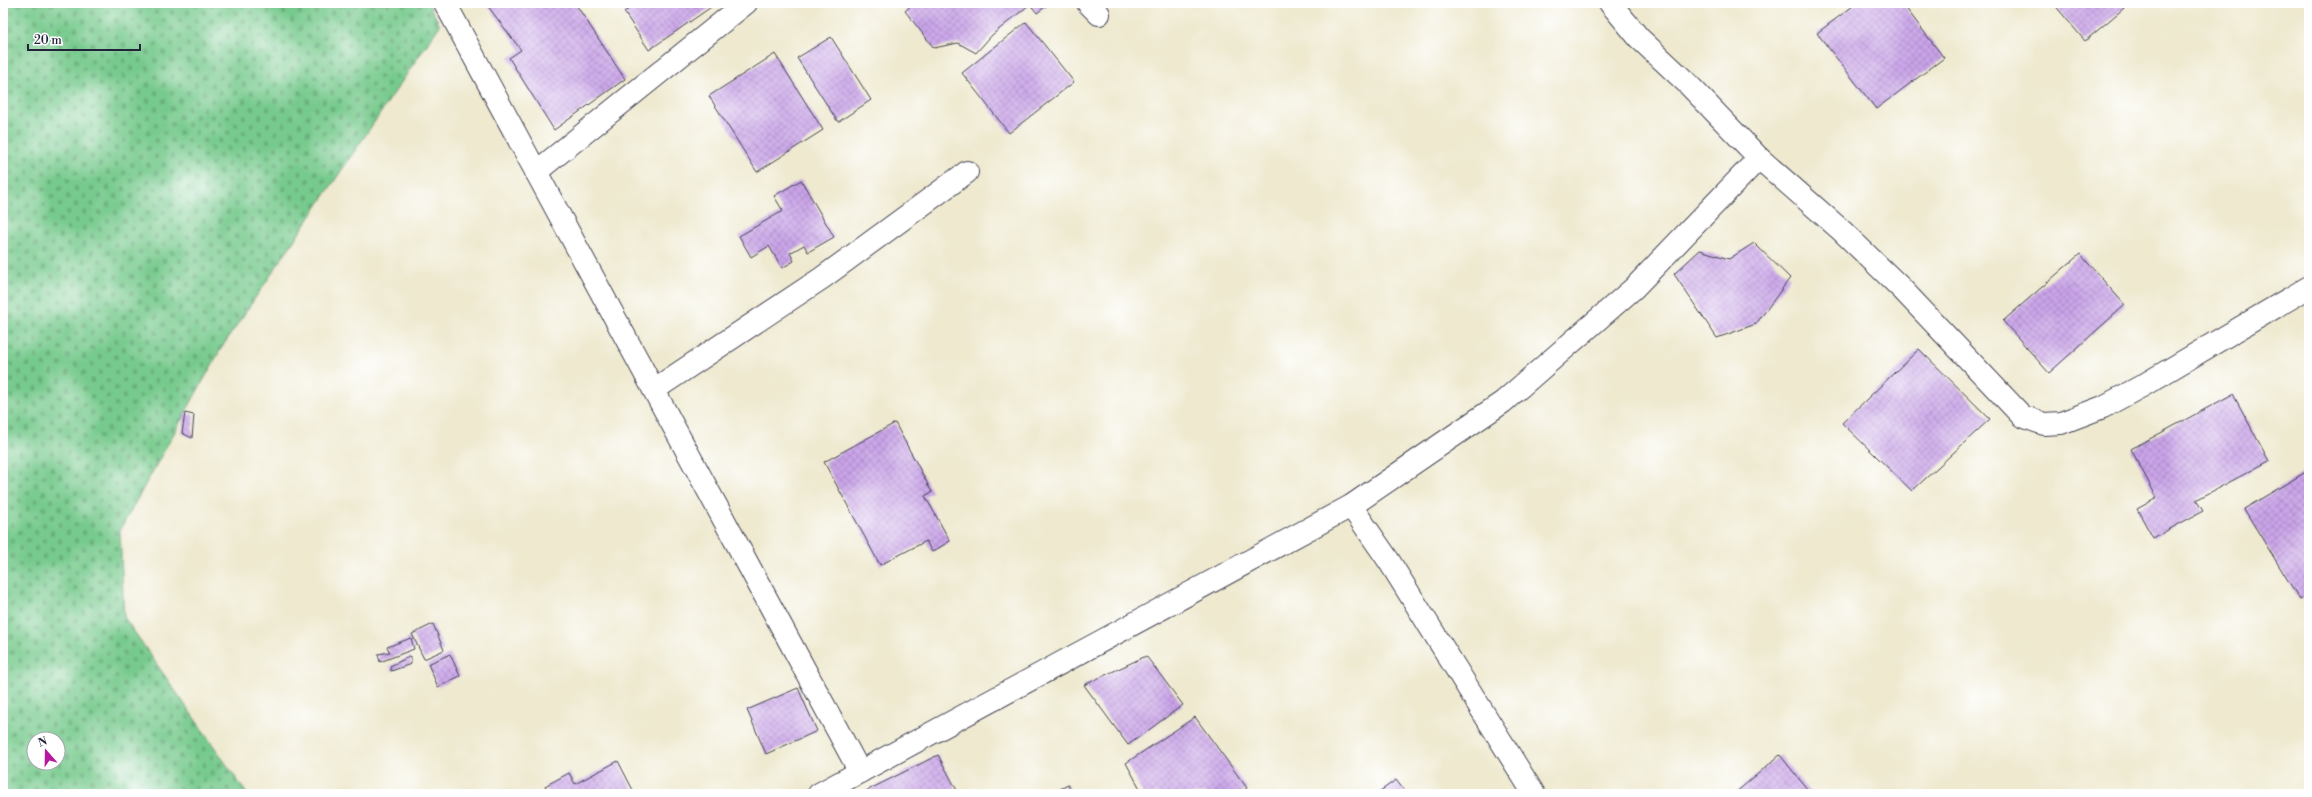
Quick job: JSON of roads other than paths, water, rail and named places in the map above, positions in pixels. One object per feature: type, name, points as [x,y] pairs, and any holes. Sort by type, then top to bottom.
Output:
[{"type":"street","points":[[445,3],[655,389],[860,772]]},
{"type":"street","points":[[536,172],[746,3]]},
{"type":"street","points":[[1610,3],[1639,38],[1688,84],[1759,158],[1842,231],[1901,288],[2022,416],[2044,424],[2068,420],[2103,407],[2142,386],[2309,287]]},
{"type":"street","points":[[820,794],[1351,506],[1503,402],[1634,288],[1759,158]]},
{"type":"street","points":[[655,389],[822,278],[967,172]]},
{"type":"street","points":[[1351,506],[1389,561],[1534,794]]}]
